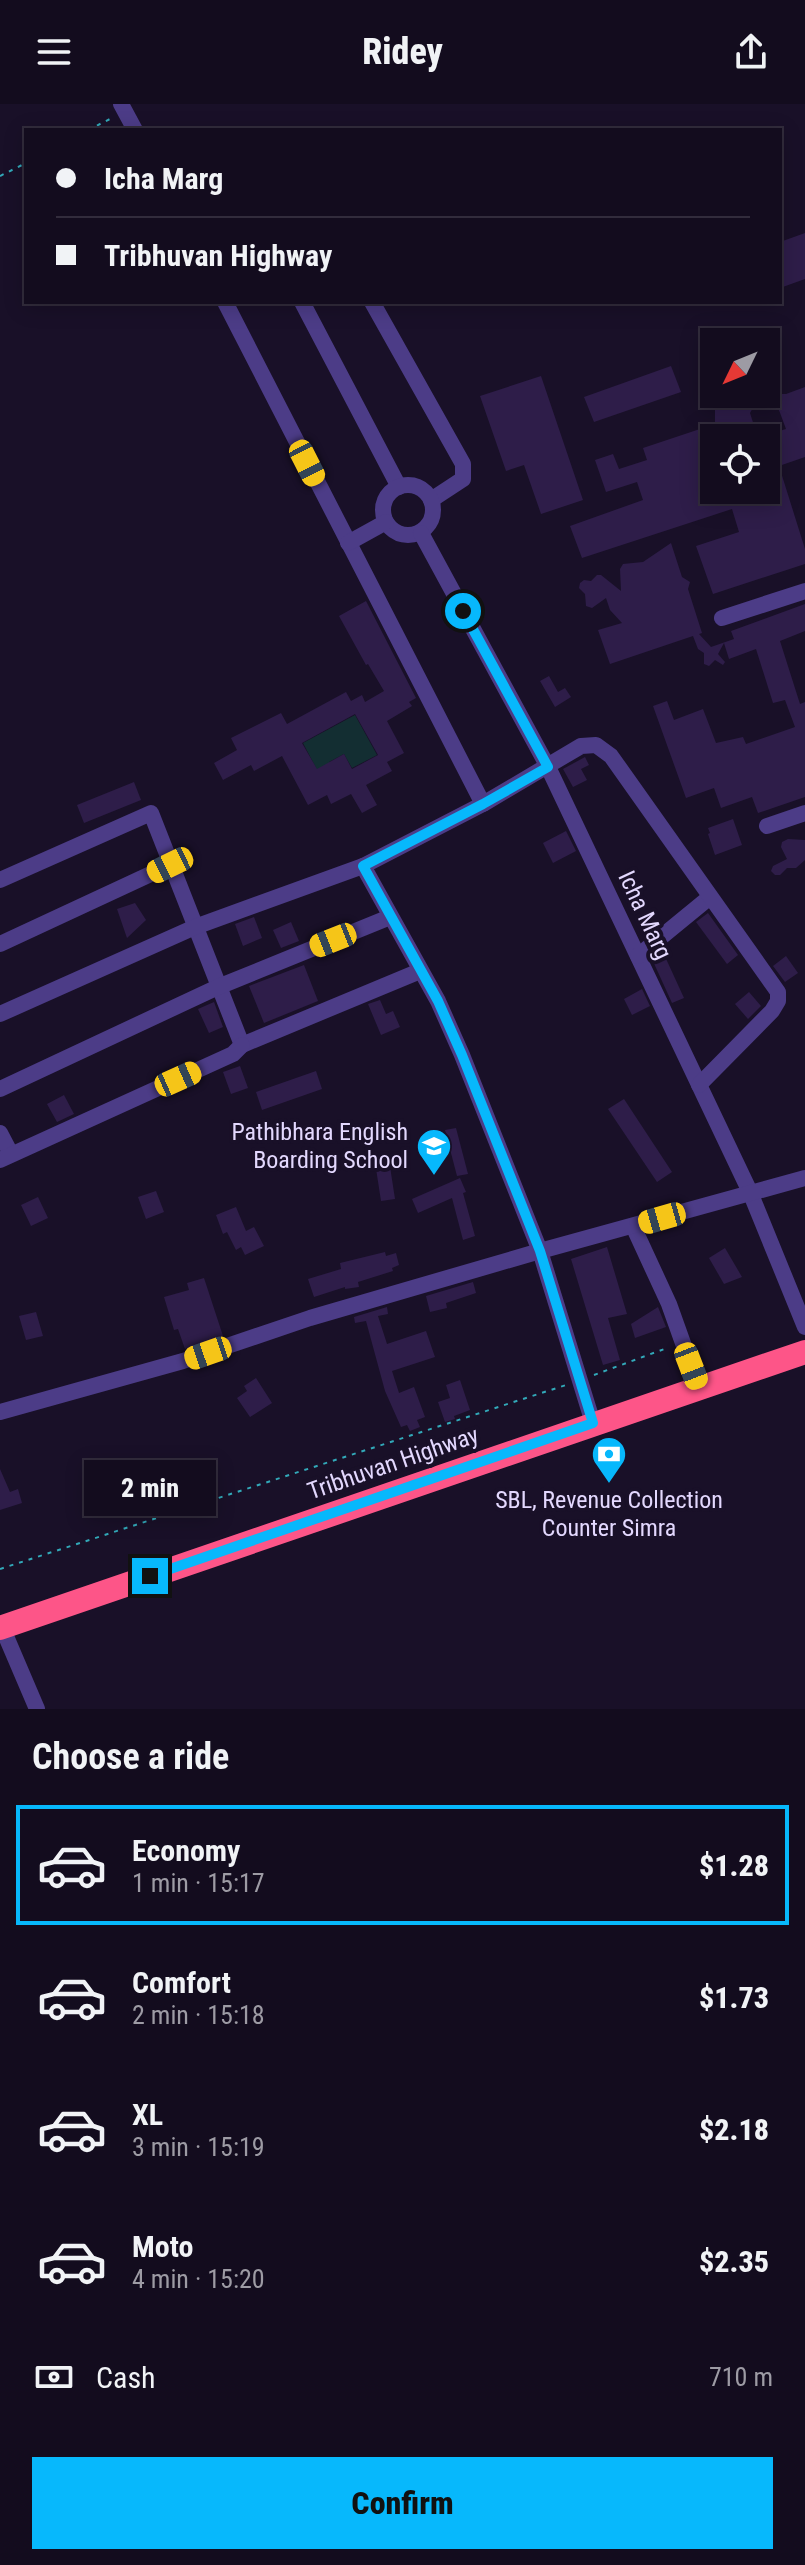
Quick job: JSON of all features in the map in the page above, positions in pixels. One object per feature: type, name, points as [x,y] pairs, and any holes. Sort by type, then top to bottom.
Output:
[{"type":"highway","name":"Tribhuvan Highway","points":[[1,1628],[805,1352]]},
{"type":"street","points":[[123,107],[134,128]]},
{"type":"street","points":[[226,304],[483,804]]},
{"type":"street","points":[[303,304],[399,487]]},
{"type":"street","points":[[373,304],[463,464],[463,479],[431,500]]},
{"type":"street","points":[[399,487],[418,487],[431,500],[433,518],[421,533],[405,536],[390,528],[386,522],[383,505],[392,491],[399,487]]},
{"type":"street","points":[[348,543],[386,522]]},
{"type":"street","name":"Icha Marg","points":[[421,533],[548,767],[750,1192],[805,1327]]},
{"type":"street","points":[[722,618],[805,591]]},
{"type":"street","points":[[0,1014],[195,927],[363,866],[483,804],[581,746],[596,745],[604,749],[778,992],[778,1001],[772,1011],[699,1085]]},
{"type":"street","points":[[0,880],[151,813],[242,1045]]},
{"type":"street","points":[[767,826],[805,813]]},
{"type":"street","points":[[0,944],[170,865]]},
{"type":"street","points":[[363,866],[438,1001],[462,1055],[540,1251],[593,1423]]},
{"type":"street","points":[[638,956],[710,897]]},
{"type":"street","points":[[0,1089],[218,987],[390,917]]},
{"type":"street","points":[[0,1133],[5,1157],[233,1054],[242,1045],[420,971]]},
{"type":"street","points":[[0,1412],[183,1361],[310,1318],[540,1251],[805,1178]]},
{"type":"street","points":[[633,1226],[669,1304],[699,1388]]},
{"type":"street","points":[[1,1628],[37,1709]]},
{"type":"path","points":[[91,128],[123,107]]},
{"type":"path","points":[[0,176],[24,164]]},
{"type":"path","points":[[0,1569],[579,1380],[682,1343]]},
{"type":"green space","points":[[355,715],[377,755],[352,768],[344,754],[329,762],[336,777],[324,783],[303,743]]},
{"type":"building","points":[[805,233],[805,279],[782,287],[782,241]]},
{"type":"building","points":[[671,366],[681,392],[594,422],[584,397]]},
{"type":"building","points":[[541,376],[583,500],[541,514],[524,465],[506,471],[480,396]]},
{"type":"building","points":[[805,387],[805,457],[780,466],[780,431],[786,429],[778,408],[780,394]]},
{"type":"building","points":[[715,408],[753,408],[750,413],[754,424],[715,424]]},
{"type":"building","points":[[700,429],[700,504],[780,504],[780,469],[805,549],[805,564],[713,594],[696,546],[739,532],[732,509],[582,558],[570,526],[643,500],[637,482],[606,492],[595,460],[613,454],[619,469],[647,460],[643,448]]},
{"type":"building","points":[[671,543],[682,577],[690,582],[688,589],[702,633],[699,634],[711,647],[734,639],[731,631],[805,604],[805,631],[780,641],[800,704],[805,702],[805,797],[758,813],[752,797],[721,808],[714,788],[686,798],[653,706],[667,701],[674,720],[703,709],[716,743],[743,737],[746,744],[795,727],[785,700],[773,703],[756,649],[729,659],[724,643],[718,654],[725,662],[723,665],[715,660],[709,666],[704,664],[704,653],[698,649],[693,636],[610,664],[598,630],[622,623],[610,610],[606,598],[592,608],[586,606],[580,583],[601,575],[621,591],[620,569],[623,564],[643,562]]},
{"type":"building","points":[[366,601],[416,698],[409,702],[412,706],[387,721],[404,753],[387,762],[392,771],[366,785],[377,805],[362,813],[351,794],[331,804],[327,795],[308,805],[282,756],[254,771],[251,765],[223,780],[214,763],[237,750],[231,738],[281,713],[287,724],[346,692],[351,701],[362,695],[365,702],[384,691],[339,616]],"holes":[[[355,714],[378,755],[352,769],[344,754],[317,769],[302,743]]]},
{"type":"building","points":[[549,676],[558,692],[565,688],[571,697],[555,707],[540,681]]},
{"type":"building","points":[[585,757],[589,765],[581,769],[587,780],[573,787],[563,769]]},
{"type":"building","points":[[134,782],[141,800],[84,823],[77,805]]},
{"type":"building","points":[[733,819],[742,845],[715,855],[708,828]]},
{"type":"building","points":[[566,831],[576,851],[553,863],[543,843]]},
{"type":"building","points":[[788,839],[805,840],[805,860],[796,868],[787,868],[780,875],[775,875],[771,871],[773,866],[787,859],[781,847],[782,842]]},
{"type":"building","points":[[135,903],[146,920],[127,938],[117,909]]},
{"type":"building","points":[[708,913],[738,955],[727,964],[696,922]]},
{"type":"building","points":[[254,917],[262,938],[243,946],[235,924]]},
{"type":"building","points":[[291,922],[299,941],[281,948],[273,930]]},
{"type":"building","points":[[662,950],[684,998],[672,1003],[652,959]]},
{"type":"building","points":[[786,956],[798,973],[785,982],[773,966]]},
{"type":"building","points":[[304,965],[318,1001],[264,1023],[249,986]]},
{"type":"building","points":[[642,989],[650,1006],[632,1015],[624,999]]},
{"type":"building","points":[[749,992],[761,1006],[748,1019],[735,1004]]},
{"type":"building","points":[[380,1000],[386,1014],[393,1011],[400,1027],[381,1035],[368,1004]]},
{"type":"building","points":[[214,1002],[223,1027],[209,1033],[198,1009]]},
{"type":"building","points":[[240,1066],[248,1088],[231,1094],[223,1072]]},
{"type":"building","points":[[316,1071],[322,1089],[262,1110],[256,1092]]},
{"type":"building","points":[[64,1095],[74,1114],[57,1122],[47,1104]]},
{"type":"building","points":[[624,1099],[672,1172],[657,1182],[608,1109]]},
{"type":"building","points":[[456,1128],[468,1174],[457,1176],[445,1130]]},
{"type":"building","points":[[389,1160],[395,1199],[381,1201],[375,1162]]},
{"type":"building","points":[[460,1178],[475,1236],[463,1240],[452,1198],[418,1213],[412,1199]]},
{"type":"building","points":[[156,1191],[164,1212],[146,1219],[138,1197]]},
{"type":"building","points":[[38,1197],[48,1218],[31,1226],[21,1205]]},
{"type":"building","points":[[236,1207],[246,1231],[254,1227],[264,1246],[245,1255],[241,1247],[236,1250],[227,1232],[223,1234],[216,1215]]},
{"type":"building","points":[[607,1247],[627,1314],[608,1318],[620,1360],[603,1365],[571,1259]]},
{"type":"building","points":[[725,1248],[742,1277],[724,1284],[709,1258]]},
{"type":"building","points":[[385,1252],[386,1256],[396,1253],[399,1265],[392,1268],[393,1271],[358,1282],[359,1287],[345,1287],[314,1297],[308,1279],[341,1269],[340,1263]]},
{"type":"building","points":[[204,1278],[223,1336],[185,1349],[178,1329],[174,1330],[164,1297],[189,1290],[187,1283]]},
{"type":"building","points":[[473,1282],[476,1293],[446,1303],[447,1308],[430,1312],[426,1296]]},
{"type":"building","points":[[387,1307],[388,1314],[378,1316],[387,1344],[426,1331],[435,1357],[392,1371],[399,1393],[414,1387],[425,1417],[417,1420],[420,1427],[410,1431],[407,1425],[401,1427],[385,1391],[366,1321],[355,1323],[354,1317]]},
{"type":"building","points":[[658,1307],[666,1327],[635,1338],[631,1324]]},
{"type":"building","points":[[36,1312],[43,1336],[26,1340],[19,1316]]},
{"type":"building","points":[[256,1378],[272,1403],[250,1417],[237,1398],[247,1391],[244,1386]]},
{"type":"building","points":[[460,1380],[470,1410],[445,1422],[438,1402],[450,1398],[446,1385]]},
{"type":"building","points":[[0,1469],[10,1492],[18,1489],[22,1503],[0,1510]]},
{"type":"place","name":"Pathibhara English Boarding School","points":[[434,1177]]},
{"type":"place","name":"SBL, Revenue Collection Counter Simra","points":[[609,1485]]},
{"type":"route","points":[[150,1576],[593,1423],[540,1251],[462,1055],[438,1001],[363,866],[548,767],[463,611]]}]
